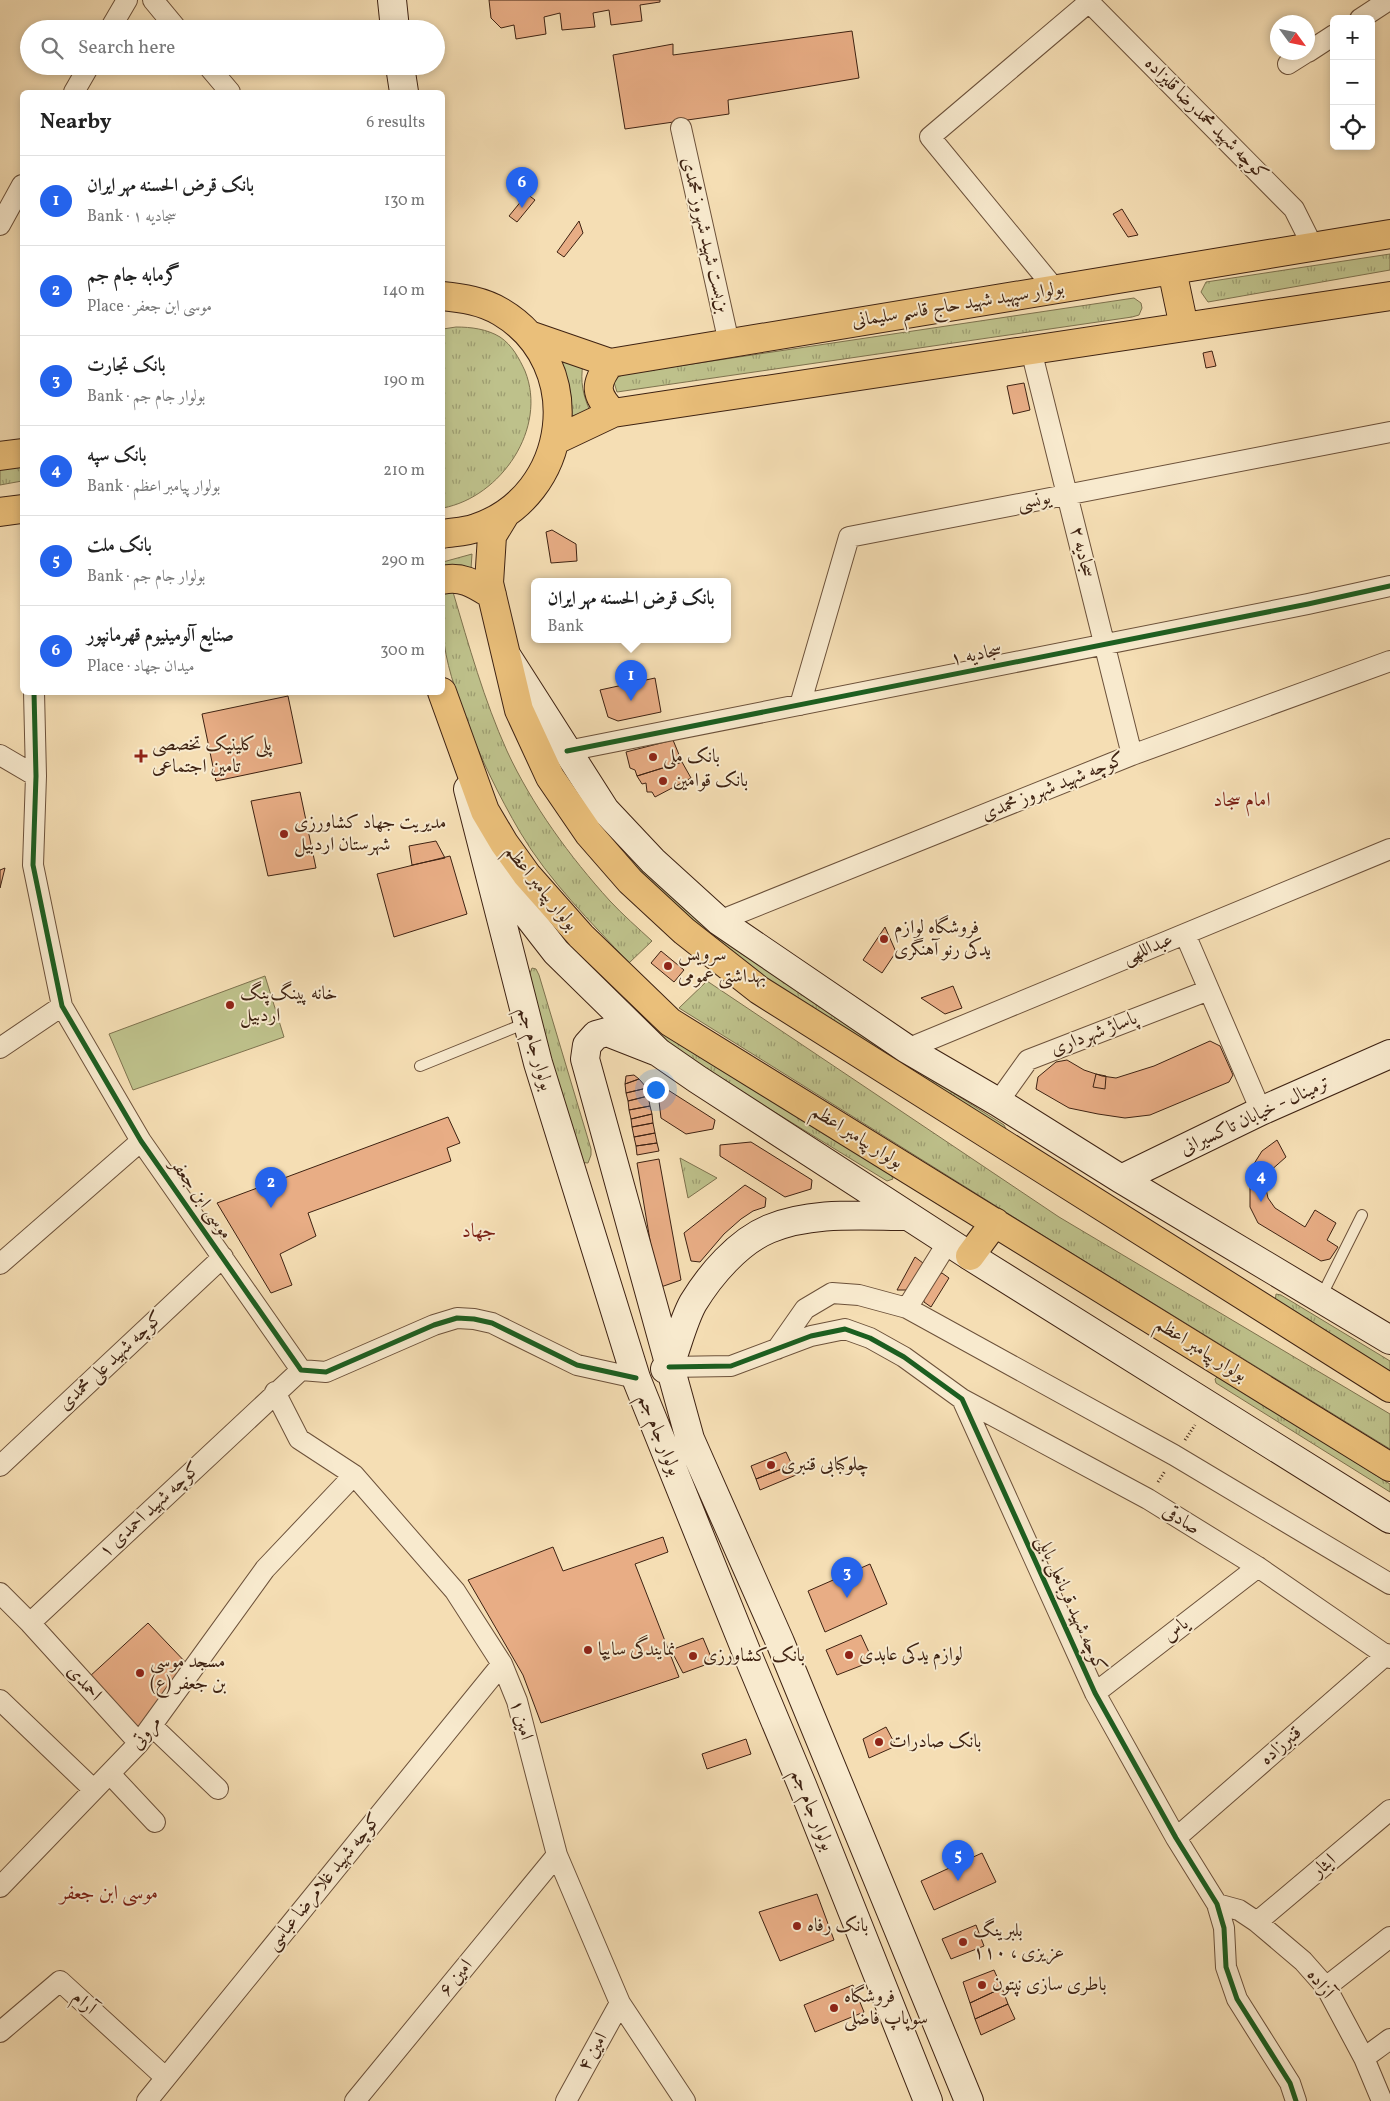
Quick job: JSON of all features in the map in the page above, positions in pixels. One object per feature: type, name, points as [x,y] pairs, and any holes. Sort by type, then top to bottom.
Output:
[{"type":"main road","points":[[392,0],[395,20]]},
{"type":"main road","points":[[401,75],[404,90]]},
{"type":"main road","name":"بولوار سپهبد شهید حاج قاسم سلیمانی","points":[[529,335],[610,363],[1390,234]]},
{"type":"main road","points":[[1172,270],[1184,327]]},
{"type":"main road","points":[[445,296],[466,298],[500,312],[529,335],[549,366],[559,402],[556,440],[546,468],[529,493],[506,513],[476,528],[445,533]]},
{"type":"main road","points":[[556,440],[613,413],[1390,296]]},
{"type":"main road","points":[[610,363],[602,373],[598,387],[601,400],[613,413]]},
{"type":"main road","points":[[0,456],[20,453]]},
{"type":"main road","points":[[0,512],[20,509]]},
{"type":"main road","points":[[506,513],[492,536],[489,583],[518,710],[550,777],[590,834],[630,881],[684,931],[759,990],[1390,1388]]},
{"type":"main road","points":[[445,579],[452,578],[471,581],[492,595]]},
{"type":"main road","points":[[506,654],[605,810],[653,861],[718,920],[907,1049],[998,1102],[1390,1340]]},
{"type":"main road","name":"بولوار جام جم","points":[[446,705],[527,1023],[636,1378],[802,1785],[928,2101]]},
{"type":"main road","name":"بولوار پیامبر اعظم","points":[[446,705],[486,811],[504,843],[527,875],[581,936],[670,1022],[1390,1467]]},
{"type":"main road","name":"بولوار پیامبر اعظم","points":[[486,862],[556,952],[658,1052],[705,1085],[948,1242],[1390,1519]]},
{"type":"main road","name":"بولوار جام جم","points":[[658,1052],[607,1032],[596,1035],[587,1045],[585,1059],[690,1439],[780,1642],[968,2101]]},
{"type":"main road","name":"ترمینال - خیابان تاکسیرانی","points":[[1121,1178],[1261,1111],[1390,1054]]},
{"type":"main road","points":[[578,1191],[618,1179]]},
{"type":"main road","points":[[636,1378],[669,1367],[693,1304],[716,1272],[742,1246],[769,1229],[805,1220],[834,1216],[908,1216]]},
{"type":"main road","points":[[970,1256],[995,1222]]},
{"type":"main road","points":[[746,1651],[780,1642]]},
{"type":"main road","points":[[802,1785],[835,1774]]},
{"type":"street","points":[[115,20],[127,0]]},
{"type":"street","points":[[153,0],[170,20]]},
{"type":"street","points":[[1366,15],[1389,0]]},
{"type":"street","points":[[1055,288],[930,136],[1088,1]]},
{"type":"street","name":"کوچه شهید محمدرضا قلیزاده","points":[[1088,1],[1294,209],[1313,247]]},
{"type":"street","points":[[1315,47],[1330,38]]},
{"type":"street","points":[[1288,64],[1294,60]]},
{"type":"street","points":[[75,90],[84,75]]},
{"type":"street","points":[[216,75],[228,90]]},
{"type":"street","name":"بن‌بست شهید شهروز محمدی","points":[[681,128],[729,343]]},
{"type":"street","points":[[0,225],[20,189]]},
{"type":"street","name":"سجادیه ۲","points":[[1031,350],[1132,756]]},
{"type":"street","name":"یونسی","points":[[800,705],[849,537],[1390,432]]},
{"type":"street","name":"سجادیه ۱","points":[[567,751],[1104,645],[1390,586]]},
{"type":"street","name":"کوچه شهید شهروز محمدی","points":[[718,920],[1132,756],[1390,661]]},
{"type":"street","name":"موسی ابن جعفر","points":[[34,695],[36,776],[33,865],[62,1006],[141,1141],[301,1370]]},
{"type":"street","points":[[0,755],[36,776]]},
{"type":"street","name":"عبداللهی","points":[[907,1049],[1390,848]]},
{"type":"street","points":[[1185,934],[1261,1111]]},
{"type":"street","name":"پاساژ شهرداری","points":[[998,1102],[1028,1060],[1209,990]]},
{"type":"street","points":[[0,1048],[62,1006]]},
{"type":"street","points":[[0,1264],[141,1141]]},
{"type":"street","points":[[907,1308],[948,1242]]},
{"type":"street","name":"کوچه شهید علی محمدی","points":[[0,1466],[223,1257]]},
{"type":"street","points":[[777,1349],[805,1309],[832,1293],[859,1295],[907,1308],[1174,1455],[1390,1584]]},
{"type":"street","points":[[301,1370],[326,1372],[434,1325],[457,1318],[492,1323],[577,1364],[636,1378]]},
{"type":"street","name":"کوچه شهید قربانعلی بابلی","points":[[669,1367],[731,1366],[811,1336],[845,1329],[870,1338],[904,1357],[962,1399],[1095,1693],[1176,1838],[1217,1904],[1224,1928],[1226,1967],[1237,1999],[1290,2083],[1296,2101]]},
{"type":"street","name":"کوچه شهید احمدی ۱","points":[[30,1623],[275,1392],[301,1370]]},
{"type":"street","name":"امین ۱","points":[[275,1392],[299,1440],[354,1475],[455,1591],[502,1664],[517,1701],[557,1855],[620,2003],[685,2101]]},
{"type":"street","name":"صادقی","points":[[962,1399],[1148,1499],[1258,1567],[1388,1656]]},
{"type":"street","name":"مروتی","points":[[0,1887],[139,1743],[265,1569],[354,1475]]},
{"type":"street","name":"یاس","points":[[1095,1693],[1258,1567]]},
{"type":"street","points":[[0,1593],[30,1623]]},
{"type":"street","name":"احمدی","points":[[30,1623],[139,1743]]},
{"type":"street","name":"قنبرزاده","points":[[1176,1838],[1388,1656]]},
{"type":"street","name":"کوچه شهید غلامرضا عباسی","points":[[147,2101],[502,1664]]},
{"type":"street","points":[[0,1700],[93,1789]]},
{"type":"street","points":[[152,1726],[218,1789]]},
{"type":"street","points":[[110,1774],[156,1822]]},
{"type":"street","name":"ایثار","points":[[1257,1922],[1390,1810]]},
{"type":"street","name":"امین ۶","points":[[355,2101],[557,1855]]},
{"type":"street","name":"آزاده","points":[[1217,1904],[1239,1910],[1257,1922],[1303,1961],[1326,1986],[1364,2058],[1382,2101]]},
{"type":"street","points":[[1326,1986],[1390,1937]]},
{"type":"street","name":"آرام","points":[[0,2032],[60,1981],[165,2077]]},
{"type":"street","name":"امین ۴","points":[[566,2101],[620,2003]]},
{"type":"street","points":[[1364,2058],[1390,2039]]},
{"type":"lane","points":[[420,1066],[527,1023]]},
{"type":"lane","points":[[1321,1298],[1362,1216]]},
{"type":"green space","points":[[1390,254],[1390,270],[1208,302],[1201,292],[1206,282]]},
{"type":"green space","points":[[1134,298],[1141,303],[1142,308],[1139,315],[1132,317],[617,392],[613,379],[625,374]]},
{"type":"green space","points":[[456,327],[484,330],[500,337],[512,348],[525,371],[530,393],[530,415],[524,436],[514,457],[500,475],[484,490],[464,501],[445,507],[445,329]]},
{"type":"green space","points":[[559,360],[583,364],[583,388],[590,411],[572,416],[569,387]]},
{"type":"green space","points":[[20,467],[20,481],[0,485],[0,469]]},
{"type":"green space","points":[[472,554],[471,569],[461,565],[445,567],[445,561]]},
{"type":"green space","points":[[445,588],[453,592],[477,673],[491,712],[507,751],[528,791],[553,830],[595,884],[652,941],[629,963],[571,901],[531,850],[520,832],[484,763],[472,735],[462,709],[446,654]]},
{"type":"green space","points":[[566,778],[571,779],[621,843],[682,907],[742,954],[808,994],[1004,1125],[1008,1133],[762,976],[678,913],[617,848],[566,786]]},
{"type":"green space","points":[[526,897],[611,988],[646,1020],[684,1046],[890,1172],[893,1179],[887,1181],[680,1054],[606,994]]},
{"type":"green space","points":[[532,968],[536,969],[539,975],[591,1149],[588,1163],[578,1162],[575,1155],[532,984],[530,973]]},
{"type":"green space","name":"خانه پینگ‌پنگ اردبیل","points":[[265,976],[284,1037],[133,1090],[109,1034]]},
{"type":"green space","points":[[707,981],[1059,1217],[1390,1414],[1390,1449],[679,1008]]},
{"type":"green space","points":[[680,1158],[717,1178],[688,1198]]},
{"type":"green space","points":[[1276,1294],[1281,1295],[1390,1361],[1390,1371],[1275,1303]]},
{"type":"green space","points":[[1218,1376],[1390,1484],[1390,1492],[1216,1383],[1215,1379]]},
{"type":"building","points":[[489,0],[660,0],[660,2],[640,5],[642,21],[611,25],[609,10],[593,13],[595,27],[562,30],[560,13],[544,17],[546,34],[516,39],[514,25],[501,28],[491,18]]},
{"type":"building","points":[[852,31],[859,78],[728,100],[729,114],[625,129],[613,55],[673,44],[673,55]]},
{"type":"building","points":[[527,194],[535,200],[517,222],[509,216]]},
{"type":"building","points":[[1122,209],[1138,235],[1128,237],[1113,214]]},
{"type":"building","points":[[579,221],[583,233],[564,257],[557,252]]},
{"type":"building","points":[[1212,351],[1216,366],[1206,368],[1203,353]]},
{"type":"building","points":[[1024,383],[1030,410],[1013,414],[1007,386]]},
{"type":"building","points":[[552,530],[576,544],[577,561],[551,563],[546,532]]},
{"type":"building","points":[[655,678],[661,712],[618,721],[608,717],[600,690]]},
{"type":"building","points":[[288,696],[302,763],[216,781],[202,714]]},
{"type":"building","name":"بانک ملی","points":[[673,740],[682,762],[637,776],[635,770],[630,768],[626,752]]},
{"type":"building","name":"بانک قوامین","points":[[682,762],[691,778],[655,797],[652,792],[647,792],[646,783],[642,784],[637,776]]},
{"type":"building","points":[[300,792],[316,868],[268,876],[251,801]]},
{"type":"building","points":[[436,841],[445,858],[412,865],[409,846]]},
{"type":"building","points":[[450,856],[467,914],[394,937],[377,874]]},
{"type":"building","points":[[5,868],[0,888],[0,870]]},
{"type":"building","name":"فروشگاه لوازم یدکی رنو آهنگری","points":[[885,927],[896,952],[882,973],[863,960]]},
{"type":"building","name":"سرویس بهداشتی عمومی","points":[[661,951],[684,970],[674,982],[651,963]]},
{"type":"building","points":[[953,986],[962,1008],[945,1014],[921,998]]},
{"type":"building","points":[[1210,1041],[1220,1046],[1233,1075],[1229,1082],[1150,1115],[1125,1118],[1069,1108],[1036,1089],[1038,1077],[1056,1062],[1067,1060],[1084,1070],[1116,1078],[1154,1066]]},
{"type":"building","points":[[1096,1074],[1106,1076],[1105,1089],[1093,1087]]},
{"type":"building","points":[[634,1075],[639,1079],[625,1084],[626,1076]]},
{"type":"building","points":[[639,1079],[647,1088],[626,1093],[625,1084]]},
{"type":"building","points":[[647,1088],[648,1096],[628,1101],[626,1093]]},
{"type":"building","points":[[668,1090],[715,1120],[713,1129],[686,1134],[661,1118],[658,1093]]},
{"type":"building","points":[[648,1096],[650,1106],[629,1110],[628,1101]]},
{"type":"building","points":[[650,1106],[652,1114],[631,1119],[629,1110]]},
{"type":"building","points":[[652,1114],[653,1123],[632,1127],[631,1119]]},
{"type":"building","points":[[448,1117],[460,1143],[447,1148],[451,1161],[308,1213],[316,1236],[280,1254],[292,1285],[271,1293],[217,1203]]},
{"type":"building","points":[[653,1123],[655,1133],[634,1137],[632,1127]]},
{"type":"building","points":[[655,1133],[657,1143],[636,1146],[634,1137]]},
{"type":"building","points":[[1277,1140],[1286,1157],[1269,1172],[1266,1189],[1268,1198],[1275,1208],[1305,1227],[1315,1210],[1336,1223],[1327,1240],[1338,1247],[1330,1259],[1321,1261],[1258,1223],[1250,1207],[1252,1167],[1262,1151]]},
{"type":"building","points":[[751,1142],[812,1180],[811,1189],[785,1197],[720,1156],[720,1145]]},
{"type":"building","points":[[657,1143],[659,1151],[637,1155],[636,1146]]},
{"type":"building","points":[[659,1159],[681,1280],[658,1288],[637,1163]]},
{"type":"building","points":[[745,1185],[766,1198],[765,1207],[753,1211],[741,1219],[724,1234],[700,1262],[691,1261],[684,1233]]},
{"type":"building","points":[[915,1257],[923,1263],[925,1269],[911,1290],[897,1290]]},
{"type":"building","points":[[942,1273],[949,1278],[931,1307],[924,1302],[923,1293],[933,1278]]},
{"type":"building","name":"چلوکبابی قنبری","points":[[786,1452],[792,1465],[756,1479],[751,1466]]},
{"type":"building","points":[[792,1465],[796,1475],[760,1490],[756,1479]]},
{"type":"building","name":"نمایندگی سایپا","points":[[663,1537],[668,1552],[635,1564],[679,1677],[541,1723],[523,1675],[468,1580],[553,1547],[563,1571]]},
{"type":"building","points":[[870,1564],[887,1604],[825,1632],[808,1591]]},
{"type":"building","name":"مسجد موسی بن جعفر (ع)","points":[[148,1623],[191,1668],[137,1728],[89,1677]]},
{"type":"building","name":"لوازم یدکی عابدی","points":[[861,1635],[873,1661],[837,1675],[826,1650]]},
{"type":"building","name":"بانک کشاورزی","points":[[703,1638],[713,1662],[683,1673],[671,1650]]},
{"type":"building","name":"بانک صادرات","points":[[886,1727],[896,1746],[869,1758],[863,1739]]},
{"type":"building","points":[[746,1739],[751,1754],[707,1769],[702,1754]]},
{"type":"building","points":[[982,1853],[996,1882],[934,1910],[921,1881]]},
{"type":"building","name":"بانک رفاه","points":[[817,1894],[834,1940],[780,1961],[759,1912]]},
{"type":"building","name":"بلبرینگ ۱۱۰ ، عزیزی","points":[[976,1925],[984,1946],[951,1959],[942,1939]]},
{"type":"building","name":"باطری سازی نپتون","points":[[994,1970],[1002,1988],[970,2003],[963,1982]]},
{"type":"building","name":"فروشگاه سوپاپ فاضلی","points":[[853,1985],[864,2012],[815,2032],[804,2005]]},
{"type":"building","points":[[1002,1988],[1008,2004],[975,2019],[970,2003]]},
{"type":"building","points":[[1008,2004],[1015,2019],[981,2035],[975,2019]]},
{"type":"cycle path","points":[[567,751],[1308,604],[1390,586]]},
{"type":"cycle path","points":[[34,695],[36,776],[33,865],[62,1006],[141,1141],[301,1370],[326,1372],[434,1325],[457,1318],[492,1323],[577,1365],[636,1378]]},
{"type":"cycle path","points":[[669,1367],[731,1366],[811,1336],[845,1329],[870,1338],[904,1357],[962,1399],[1095,1693],[1176,1838],[1217,1904],[1224,1928],[1226,1967],[1237,1999],[1290,2083],[1296,2101]]},
{"type":"place","name":"صنایع آلومینیوم قهرمانپور","points":[[522,208]]},
{"type":"place","name":"بانک قرض الحسنه مهر ایران","points":[[631,701]]},
{"type":"place","name":"پلی‌کلینیک تخصصی تامین اجتماعی","points":[[141,756]]},
{"type":"place","name":"بانک ملی","points":[[653,757]]},
{"type":"place","name":"بانک قوامین","points":[[663,781]]},
{"type":"place","name":"مدیریت جهاد کشاورزی شهرستان اردبیل","points":[[284,834]]},
{"type":"place","name":"فروشگاه لوازم یدکی رنو آهنگری","points":[[884,939]]},
{"type":"place","name":"سرویس بهداشتی عمومی","points":[[668,966]]},
{"type":"place","name":"خانه پینگ‌پنگ اردبیل","points":[[230,1005]]},
{"type":"place","name":"بانک سپه","points":[[1261,1202]]},
{"type":"place","name":"گرمابه جام جم","points":[[271,1208]]},
{"type":"place","name":"چلوکبابی قنبری","points":[[771,1465]]},
{"type":"place","name":"بانک تجارت","points":[[847,1598]]},
{"type":"place","name":"نمایندگی سایپا","points":[[588,1650]]},
{"type":"place","name":"لوازم یدکی عابدی","points":[[849,1655]]},
{"type":"place","name":"بانک کشاورزی","points":[[693,1656]]},
{"type":"place","name":"مسجد موسی بن جعفر (ع)","points":[[140,1673]]},
{"type":"place","name":"بانک صادرات","points":[[879,1742]]},
{"type":"place","name":"بانک ملت","points":[[958,1881]]},
{"type":"place","name":"بانک رفاه","points":[[797,1926]]},
{"type":"place","name":"بلبرینگ ۱۱۰ ، عزیزی","points":[[963,1942]]},
{"type":"place","name":"باطری سازی نپتون","points":[[982,1985]]},
{"type":"place","name":"فروشگاه سوپاپ فاضلی","points":[[834,2008]]},
{"type":"district","name":"امام سجاد","points":[[1242,801]]},
{"type":"district","name":"جهاد","points":[[479,1232]]},
{"type":"district","name":"موسی ابن جعفر","points":[[109,1894]]}]
